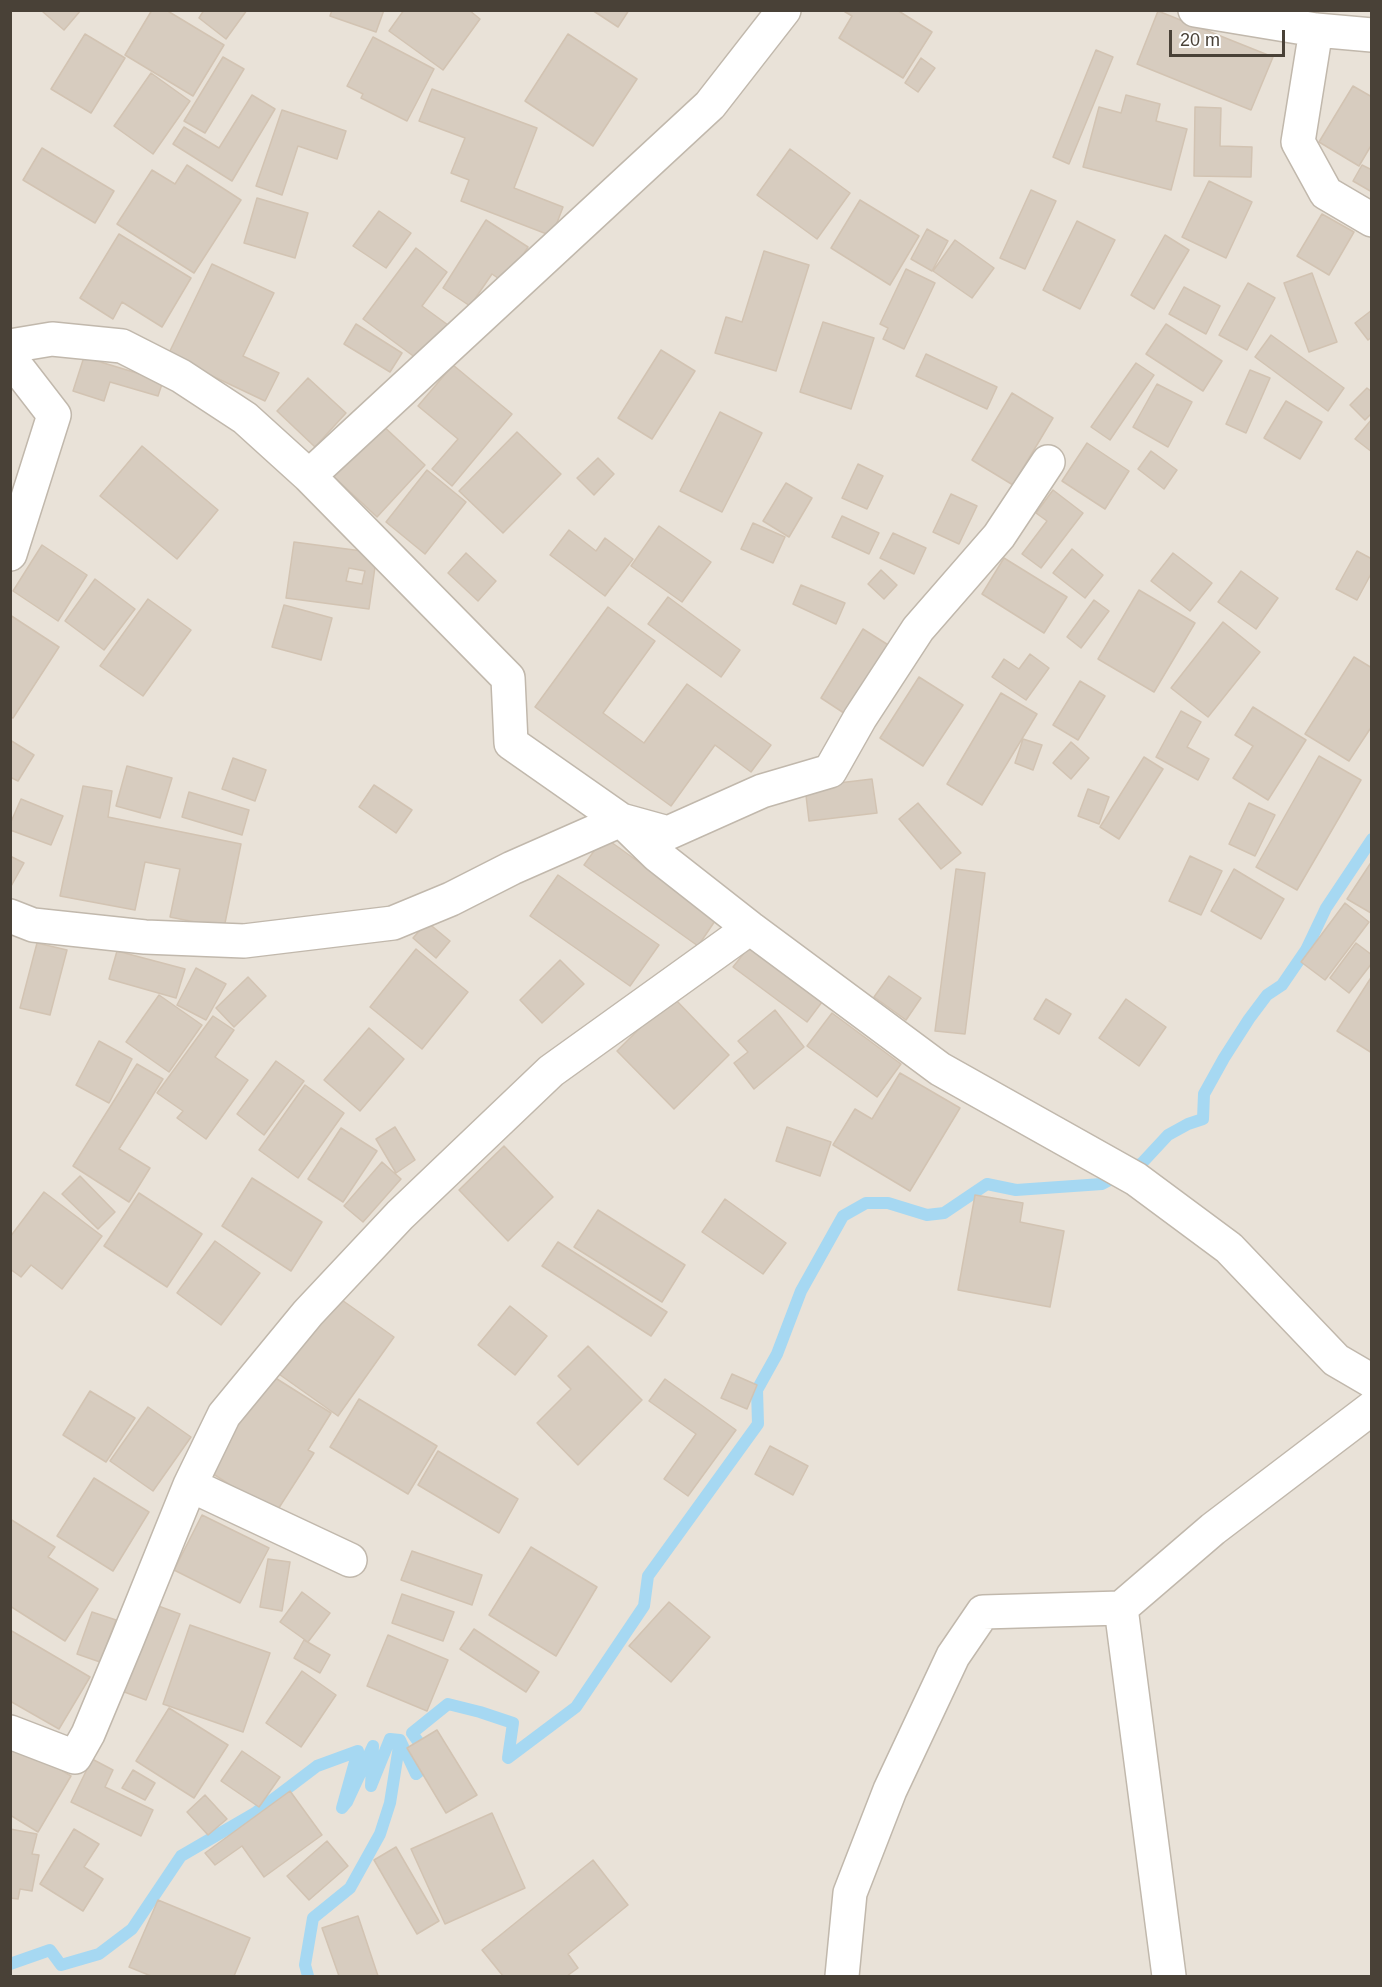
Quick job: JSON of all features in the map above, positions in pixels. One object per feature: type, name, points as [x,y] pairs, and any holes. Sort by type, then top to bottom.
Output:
[{"type":"street","points":[[309,476],[710,105],[784,10]]},
{"type":"street","points":[[1195,10],[1316,30],[1371,35]]},
{"type":"street","points":[[1316,30],[1298,142],[1326,193],[1371,220]]},
{"type":"street","points":[[10,346],[52,339],[122,346],[181,376],[245,418],[309,476],[508,678],[511,743],[621,820],[657,855],[750,928],[939,1069],[1136,1179],[1229,1248],[1336,1360],[1371,1381]]},
{"type":"street","points":[[10,358],[54,415],[10,554]]},
{"type":"street","points":[[10,916],[33,925],[145,936],[244,941],[393,923],[451,899],[512,868],[621,820],[668,833],[762,791],[830,771],[860,718],[918,629],[999,536],[1048,462]]},
{"type":"street","points":[[10,1732],[75,1757],[88,1734],[190,1485],[224,1415],[308,1313],[400,1215],[550,1071],[750,928]]},
{"type":"street","points":[[842,1977],[850,1893],[890,1790],[953,1656],[983,1612],[1121,1608],[1213,1529],[1371,1408]]},
{"type":"street","points":[[190,1485],[350,1560]]},
{"type":"street","points":[[1121,1608],[1169,1977]]},
{"type":"shaded area","points":[[11,11],[1371,11],[1371,1976],[11,1976]]},
{"type":"building","points":[[44,10],[81,10],[64,30],[43,12]]},
{"type":"building","points":[[152,10],[166,10],[224,45],[193,96],[125,55]]},
{"type":"building","points":[[204,10],[247,10],[226,39],[199,18]]},
{"type":"building","points":[[332,10],[384,10],[376,32],[330,16]]},
{"type":"building","points":[[404,10],[469,10],[480,19],[443,70],[389,31]]},
{"type":"building","points":[[592,10],[629,10],[618,27]]},
{"type":"building","points":[[842,10],[897,10],[932,32],[903,78],[839,38],[852,16]]},
{"type":"building","points":[[1158,11],[1273,57],[1251,110],[1137,64]]},
{"type":"building","points":[[85,34],[125,58],[91,113],[51,89]]},
{"type":"building","points":[[568,34],[637,79],[593,146],[525,101]]},
{"type":"building","points":[[373,37],[434,69],[407,121],[361,98],[363,94],[347,86]]},
{"type":"building","points":[[1096,50],[1113,57],[1069,164],[1053,157]]},
{"type":"building","points":[[223,57],[244,69],[205,133],[184,121]]},
{"type":"building","points":[[921,58],[935,68],[918,92],[905,83]]},
{"type":"building","points":[[151,73],[190,101],[153,154],[114,126]]},
{"type":"building","points":[[1353,86],[1372,97],[1372,144],[1359,166],[1319,142]]},
{"type":"building","points":[[432,89],[537,128],[514,188],[563,207],[552,236],[461,201],[469,180],[451,173],[465,138],[419,121]]},
{"type":"building","points":[[252,95],[275,109],[232,181],[173,144],[184,127],[219,148]]},
{"type":"building","points":[[1126,95],[1160,104],[1156,121],[1187,129],[1171,190],[1083,167],[1099,107],[1121,113]]},
{"type":"building","points":[[1195,107],[1221,108],[1220,146],[1252,147],[1251,177],[1194,176]]},
{"type":"building","points":[[282,110],[346,131],[337,159],[298,146],[282,195],[256,186]]},
{"type":"building","points":[[42,148],[114,191],[95,223],[23,180]]},
{"type":"building","points":[[790,149],[850,193],[817,239],[757,195]]},
{"type":"building","points":[[187,165],[241,200],[194,273],[117,224],[152,170],[175,184]]},
{"type":"building","points":[[1362,165],[1372,170],[1372,192],[1353,181]]},
{"type":"building","points":[[1209,181],[1252,202],[1226,258],[1182,237]]},
{"type":"building","points":[[1031,190],[1056,201],[1025,269],[1000,258]]},
{"type":"building","points":[[257,198],[308,213],[295,258],[244,243]]},
{"type":"building","points":[[860,200],[919,236],[890,285],[831,248]]},
{"type":"building","points":[[379,211],[411,233],[386,268],[353,246]]},
{"type":"building","points":[[1322,214],[1354,232],[1329,275],[1297,256]]},
{"type":"building","points":[[486,220],[528,247],[505,283],[492,274],[470,306],[443,288]]},
{"type":"building","points":[[1077,221],[1115,240],[1080,309],[1043,290]]},
{"type":"building","points":[[927,229],[948,241],[932,271],[911,259]]},
{"type":"building","points":[[119,234],[191,278],[162,327],[122,302],[113,319],[80,298]]},
{"type":"building","points":[[1165,235],[1189,250],[1154,309],[1131,295]]},
{"type":"building","points":[[955,240],[994,268],[972,298],[933,271]]},
{"type":"building","points":[[416,248],[447,272],[422,306],[448,325],[420,361],[363,319]]},
{"type":"building","points":[[764,251],[809,265],[776,371],[715,353],[726,317],[742,322]]},
{"type":"building","points":[[212,264],[274,293],[243,356],[279,373],[265,401],[168,355]]},
{"type":"building","points":[[906,269],[935,283],[904,349],[883,339],[888,328],[880,324]]},
{"type":"building","points":[[1312,273],[1337,342],[1309,352],[1284,283]]},
{"type":"building","points":[[1248,283],[1275,298],[1247,350],[1219,335]]},
{"type":"building","points":[[1184,287],[1220,306],[1206,334],[1169,314]]},
{"type":"building","points":[[1372,310],[1372,337],[1368,340],[1355,323]]},
{"type":"building","points":[[823,322],[874,338],[851,409],[800,392]]},
{"type":"building","points":[[356,324],[402,353],[390,372],[344,344]]},
{"type":"building","points":[[1166,324],[1222,361],[1203,391],[1146,354]]},
{"type":"building","points":[[1271,335],[1344,388],[1328,411],[1255,357]]},
{"type":"building","points":[[661,350],[695,371],[652,439],[618,418]]},
{"type":"building","points":[[926,354],[997,387],[987,409],[916,376]]},
{"type":"building","points":[[84,357],[163,381],[158,396],[110,382],[104,401],[73,391]]},
{"type":"building","points":[[1136,363],[1154,375],[1110,440],[1091,427]]},
{"type":"building","points":[[453,365],[512,414],[452,486],[432,469],[458,439],[418,406]]},
{"type":"building","points":[[1250,370],[1270,378],[1246,433],[1226,424]]},
{"type":"building","points":[[308,378],[346,413],[315,447],[277,411]]},
{"type":"building","points":[[1157,384],[1192,402],[1168,447],[1133,427]]},
{"type":"building","points":[[1367,388],[1372,392],[1372,413],[1365,420],[1350,405]]},
{"type":"building","points":[[1012,393],[1053,418],[1013,485],[972,460]]},
{"type":"building","points":[[1286,401],[1322,422],[1300,459],[1264,438]]},
{"type":"building","points":[[720,412],[762,433],[722,512],[680,491]]},
{"type":"building","points":[[1372,419],[1372,452],[1355,439]]},
{"type":"building","points":[[380,423],[425,465],[377,517],[332,475]]},
{"type":"building","points":[[517,432],[561,474],[503,533],[459,491]]},
{"type":"building","points":[[1087,443],[1129,471],[1105,509],[1062,481]]},
{"type":"building","points":[[142,446],[218,510],[177,559],[100,496]]},
{"type":"building","points":[[1151,451],[1177,470],[1164,489],[1138,469]]},
{"type":"building","points":[[598,458],[614,474],[594,495],[577,478]]},
{"type":"building","points":[[858,464],[883,476],[867,509],[842,498]]},
{"type":"building","points":[[427,470],[466,502],[425,554],[386,522]]},
{"type":"building","points":[[786,483],[812,498],[789,537],[763,521]]},
{"type":"building","points":[[1053,490],[1083,513],[1041,568],[1022,554],[1047,521],[1036,513]]},
{"type":"building","points":[[951,494],[977,506],[959,544],[933,532]]},
{"type":"building","points":[[842,516],[879,533],[869,554],[832,537]]},
{"type":"building","points":[[753,523],[785,537],[773,563],[741,549]]},
{"type":"building","points":[[659,526],[711,562],[682,602],[631,566]]},
{"type":"building","points":[[569,530],[596,551],[605,538],[633,559],[605,596],[550,555]]},
{"type":"building","points":[[893,533],[926,548],[914,574],[880,558]]},
{"type":"building","points":[[294,542],[377,553],[369,609],[286,598]],"holes":[[[349,568],[365,571],[362,584],[346,581]]]},
{"type":"building","points":[[42,545],[87,575],[58,621],[13,591]]},
{"type":"building","points":[[1072,549],[1103,575],[1085,598],[1053,573]]},
{"type":"building","points":[[1357,551],[1372,559],[1372,572],[1357,600],[1336,589]]},
{"type":"building","points":[[466,553],[496,581],[478,601],[448,573]]},
{"type":"building","points":[[1173,553],[1212,583],[1190,611],[1151,581]]},
{"type":"building","points":[[1004,558],[1067,597],[1044,633],[982,594]]},
{"type":"building","points":[[881,570],[897,585],[884,599],[868,584]]},
{"type":"building","points":[[1241,571],[1278,598],[1256,629],[1218,602]]},
{"type":"building","points":[[95,579],[135,609],[104,650],[65,621]]},
{"type":"building","points":[[801,585],[845,603],[836,624],[793,604]]},
{"type":"building","points":[[1139,590],[1195,623],[1154,692],[1098,659]]},
{"type":"building","points":[[668,597],[740,650],[721,677],[648,624]]},
{"type":"building","points":[[148,599],[191,630],[143,696],[100,666]]},
{"type":"building","points":[[1094,600],[1109,611],[1081,648],[1067,637]]},
{"type":"building","points":[[284,605],[332,618],[321,660],[272,647]]},
{"type":"building","points":[[608,607],[655,641],[603,713],[644,743],[687,684],[771,745],[751,772],[715,745],[671,806],[535,707]]},
{"type":"building","points":[[10,615],[59,647],[13,718],[10,717]]},
{"type":"building","points":[[1223,622],[1260,652],[1208,717],[1171,688]]},
{"type":"building","points":[[863,629],[893,648],[850,717],[821,698]]},
{"type":"building","points":[[1030,654],[1049,668],[1026,700],[992,677],[1004,659],[1019,669]]},
{"type":"building","points":[[1354,657],[1372,668],[1372,726],[1349,761],[1305,734]]},
{"type":"building","points":[[919,677],[963,705],[923,766],[880,738]]},
{"type":"building","points":[[1080,681],[1105,696],[1078,740],[1053,725]]},
{"type":"building","points":[[1001,693],[1037,714],[982,805],[947,784]]},
{"type":"building","points":[[1253,707],[1306,740],[1268,800],[1233,778],[1253,746],[1235,735]]},
{"type":"building","points":[[1181,711],[1201,722],[1187,747],[1209,759],[1198,780],[1156,757]]},
{"type":"building","points":[[1023,739],[1042,745],[1033,770],[1015,763]]},
{"type":"building","points":[[10,740],[34,755],[18,781],[10,777]]},
{"type":"building","points":[[1071,742],[1089,758],[1071,779],[1053,763]]},
{"type":"building","points":[[1319,756],[1361,780],[1297,890],[1256,867]]},
{"type":"building","points":[[1144,757],[1163,769],[1119,839],[1100,827]]},
{"type":"building","points":[[233,758],[266,770],[255,801],[222,789]]},
{"type":"building","points":[[127,766],[172,778],[160,818],[116,806]]},
{"type":"building","points":[[872,779],[877,813],[809,821],[805,787]]},
{"type":"building","points":[[374,785],[412,810],[396,833],[359,807]]},
{"type":"building","points":[[83,786],[112,791],[108,817],[241,844],[224,928],[170,917],[180,869],[145,862],[135,910],[60,896]]},
{"type":"building","points":[[1088,789],[1109,797],[1099,824],[1078,816]]},
{"type":"building","points":[[189,792],[249,810],[242,835],[182,817]]},
{"type":"building","points":[[21,799],[63,816],[51,845],[10,830],[10,824]]},
{"type":"building","points":[[918,803],[961,853],[941,869],[899,819]]},
{"type":"building","points":[[1249,803],[1275,815],[1255,856],[1229,844]]},
{"type":"building","points":[[604,837],[717,918],[698,946],[584,865]]},
{"type":"building","points":[[10,856],[24,863],[10,888]]},
{"type":"building","points":[[1190,856],[1222,871],[1201,915],[1169,901]]},
{"type":"building","points":[[1372,861],[1372,912],[1371,913],[1347,899]]},
{"type":"building","points":[[956,869],[985,873],[965,1034],[935,1031]]},
{"type":"building","points":[[1234,869],[1284,899],[1261,939],[1211,911]]},
{"type":"building","points":[[558,875],[659,945],[630,986],[530,916]]},
{"type":"building","points":[[1345,903],[1369,922],[1325,980],[1301,962]]},
{"type":"building","points":[[427,922],[450,941],[436,958],[413,938]]},
{"type":"building","points":[[37,943],[67,950],[50,1015],[20,1008]]},
{"type":"building","points":[[752,943],[825,998],[807,1022],[733,967]]},
{"type":"building","points":[[1356,943],[1372,955],[1372,963],[1349,993],[1330,978]]},
{"type":"building","points":[[416,949],[468,992],[422,1049],[370,1007]]},
{"type":"building","points":[[117,951],[185,969],[176,998],[109,979]]},
{"type":"building","points":[[560,960],[584,984],[542,1023],[520,1000]]},
{"type":"building","points":[[196,968],[226,984],[206,1020],[177,1005]]},
{"type":"building","points":[[889,976],[921,998],[906,1020],[874,997]]},
{"type":"building","points":[[1372,976],[1372,1053],[1337,1031]]},
{"type":"building","points":[[248,977],[266,996],[234,1027],[216,1008]]},
{"type":"building","points":[[159,995],[202,1025],[169,1072],[126,1042]]},
{"type":"building","points":[[672,996],[729,1055],[674,1109],[617,1051]]},
{"type":"building","points":[[1046,999],[1071,1014],[1059,1034],[1034,1019]]},
{"type":"building","points":[[1126,999],[1166,1027],[1139,1066],[1099,1038]]},
{"type":"building","points":[[775,1010],[804,1047],[754,1089],[734,1063],[748,1052],[738,1041]]},
{"type":"building","points":[[832,1013],[901,1064],[877,1097],[807,1046]]},
{"type":"building","points":[[213,1016],[234,1030],[215,1057],[248,1080],[206,1139],[177,1118],[183,1111],[157,1093]]},
{"type":"building","points":[[369,1028],[404,1059],[360,1111],[324,1080]]},
{"type":"building","points":[[99,1041],[132,1059],[109,1103],[76,1085]]},
{"type":"building","points":[[276,1061],[304,1081],[264,1135],[237,1114]]},
{"type":"building","points":[[137,1064],[163,1079],[119,1149],[150,1168],[129,1202],[73,1166]]},
{"type":"building","points":[[900,1073],[960,1108],[910,1191],[833,1145],[855,1109],[872,1119]]},
{"type":"building","points":[[305,1085],[344,1113],[298,1178],[259,1150]]},
{"type":"building","points":[[395,1127],[415,1160],[396,1173],[376,1139]]},
{"type":"building","points":[[787,1127],[831,1142],[820,1176],[776,1161]]},
{"type":"building","points":[[341,1128],[377,1151],[343,1202],[308,1179]]},
{"type":"building","points":[[504,1146],[553,1197],[508,1241],[459,1190]]},
{"type":"building","points":[[382,1162],[401,1179],[363,1222],[344,1206]]},
{"type":"building","points":[[80,1176],[115,1212],[98,1229],[62,1194]]},
{"type":"building","points":[[252,1178],[322,1222],[291,1271],[222,1226]]},
{"type":"building","points":[[44,1192],[102,1236],[62,1289],[31,1265],[21,1277],[10,1269],[10,1237]]},
{"type":"building","points":[[139,1193],[202,1234],[167,1287],[104,1246]]},
{"type":"building","points":[[975,1195],[1023,1203],[1020,1222],[1064,1231],[1050,1307],[958,1290]]},
{"type":"building","points":[[725,1199],[786,1243],[763,1274],[702,1232]]},
{"type":"building","points":[[598,1210],[685,1265],[662,1302],[574,1247]]},
{"type":"building","points":[[215,1241],[260,1273],[221,1325],[177,1293]]},
{"type":"building","points":[[558,1242],[667,1312],[651,1336],[542,1266]]},
{"type":"building","points":[[332,1293],[394,1337],[338,1416],[276,1372]]},
{"type":"building","points":[[510,1306],[547,1336],[515,1375],[478,1345]]},
{"type":"building","points":[[588,1346],[642,1400],[578,1465],[537,1423],[571,1389],[558,1376]]},
{"type":"building","points":[[266,1372],[331,1413],[308,1450],[314,1453],[275,1514],[204,1468]]},
{"type":"building","points":[[732,1374],[757,1385],[747,1409],[721,1398]]},
{"type":"building","points":[[665,1379],[736,1430],[688,1496],[664,1479],[696,1434],[649,1401]]},
{"type":"building","points":[[90,1391],[135,1418],[106,1462],[63,1435]]},
{"type":"building","points":[[359,1399],[437,1446],[408,1494],[330,1447]]},
{"type":"building","points":[[148,1407],[191,1437],[153,1491],[110,1461]]},
{"type":"building","points":[[770,1446],[808,1466],[793,1495],[755,1474]]},
{"type":"building","points":[[438,1451],[518,1499],[499,1533],[418,1485]]},
{"type":"building","points":[[94,1478],[149,1512],[113,1571],[57,1536]]},
{"type":"building","points":[[202,1515],[269,1548],[240,1603],[174,1570]]},
{"type":"building","points":[[10,1519],[55,1547],[48,1557],[98,1589],[65,1641],[10,1606]]},
{"type":"building","points":[[531,1547],[597,1587],[556,1656],[489,1615]]},
{"type":"building","points":[[412,1551],[482,1575],[472,1605],[401,1580]]},
{"type":"building","points":[[268,1559],[290,1562],[282,1611],[260,1607]]},
{"type":"building","points":[[302,1592],[330,1613],[308,1642],[280,1622]]},
{"type":"building","points":[[402,1594],[454,1612],[443,1641],[392,1623]]},
{"type":"building","points":[[669,1602],[710,1637],[671,1682],[629,1646]]},
{"type":"building","points":[[153,1604],[180,1614],[146,1700],[119,1690]]},
{"type":"building","points":[[92,1612],[116,1620],[100,1662],[77,1654]]},
{"type":"building","points":[[190,1625],[270,1653],[243,1732],[163,1704]]},
{"type":"building","points":[[474,1629],[539,1672],[526,1692],[460,1649]]},
{"type":"building","points":[[10,1630],[90,1677],[59,1729],[10,1701]]},
{"type":"building","points":[[388,1635],[448,1660],[427,1711],[367,1686]]},
{"type":"building","points":[[304,1640],[330,1655],[320,1673],[294,1658]]},
{"type":"building","points":[[302,1671],[336,1695],[301,1747],[266,1723]]},
{"type":"building","points":[[169,1708],[228,1745],[194,1798],[136,1761]]},
{"type":"building","points":[[437,1730],[477,1795],[446,1813],[407,1748]]},
{"type":"building","points":[[10,1739],[71,1776],[38,1832],[10,1815]]},
{"type":"building","points":[[242,1751],[280,1777],[259,1807],[221,1781]]},
{"type":"building","points":[[92,1759],[113,1770],[105,1787],[153,1810],[141,1836],[71,1802]]},
{"type":"building","points":[[133,1770],[155,1783],[145,1800],[122,1788]]},
{"type":"building","points":[[290,1791],[322,1835],[264,1877],[242,1846],[215,1865],[205,1853]]},
{"type":"building","points":[[205,1795],[227,1819],[208,1835],[187,1812]]},
{"type":"building","points":[[492,1813],[525,1888],[445,1924],[411,1849]]},
{"type":"building","points":[[10,1829],[37,1834],[32,1854],[39,1855],[32,1891],[20,1889],[18,1899],[10,1898]]},
{"type":"building","points":[[74,1829],[99,1844],[84,1867],[103,1879],[83,1911],[40,1884]]},
{"type":"building","points":[[327,1841],[348,1866],[309,1900],[287,1876]]},
{"type":"building","points":[[396,1847],[439,1921],[417,1934],[374,1860]]},
{"type":"building","points":[[593,1860],[628,1905],[568,1954],[578,1968],[567,1976],[503,1976],[482,1950]]},
{"type":"building","points":[[158,1900],[250,1938],[234,1976],[151,1976],[129,1967]]},
{"type":"building","points":[[358,1916],[378,1976],[339,1976],[322,1928]]},
{"type":"waterway","points":[[10,1964],[50,1950],[61,1965],[99,1954],[132,1929],[181,1856],[255,1813],[317,1766],[358,1751],[342,1808],[373,1746],[371,1786],[390,1739],[400,1740],[416,1774],[432,1761],[412,1733],[448,1704],[513,1723],[508,1758],[576,1707],[644,1606],[648,1576],[758,1424],[757,1390],[777,1354],[801,1291],[843,1216],[866,1203],[888,1203],[927,1215],[944,1213],[987,1184],[1016,1190],[1102,1184],[1142,1163],[1168,1135],[1203,1119],[1204,1094],[1224,1058],[1267,995],[1282,985],[1306,950],[1326,908],[1372,839]]},
{"type":"waterway","points":[[308,1976],[305,1965],[313,1918],[350,1888],[380,1834],[390,1803],[400,1740]]}]
